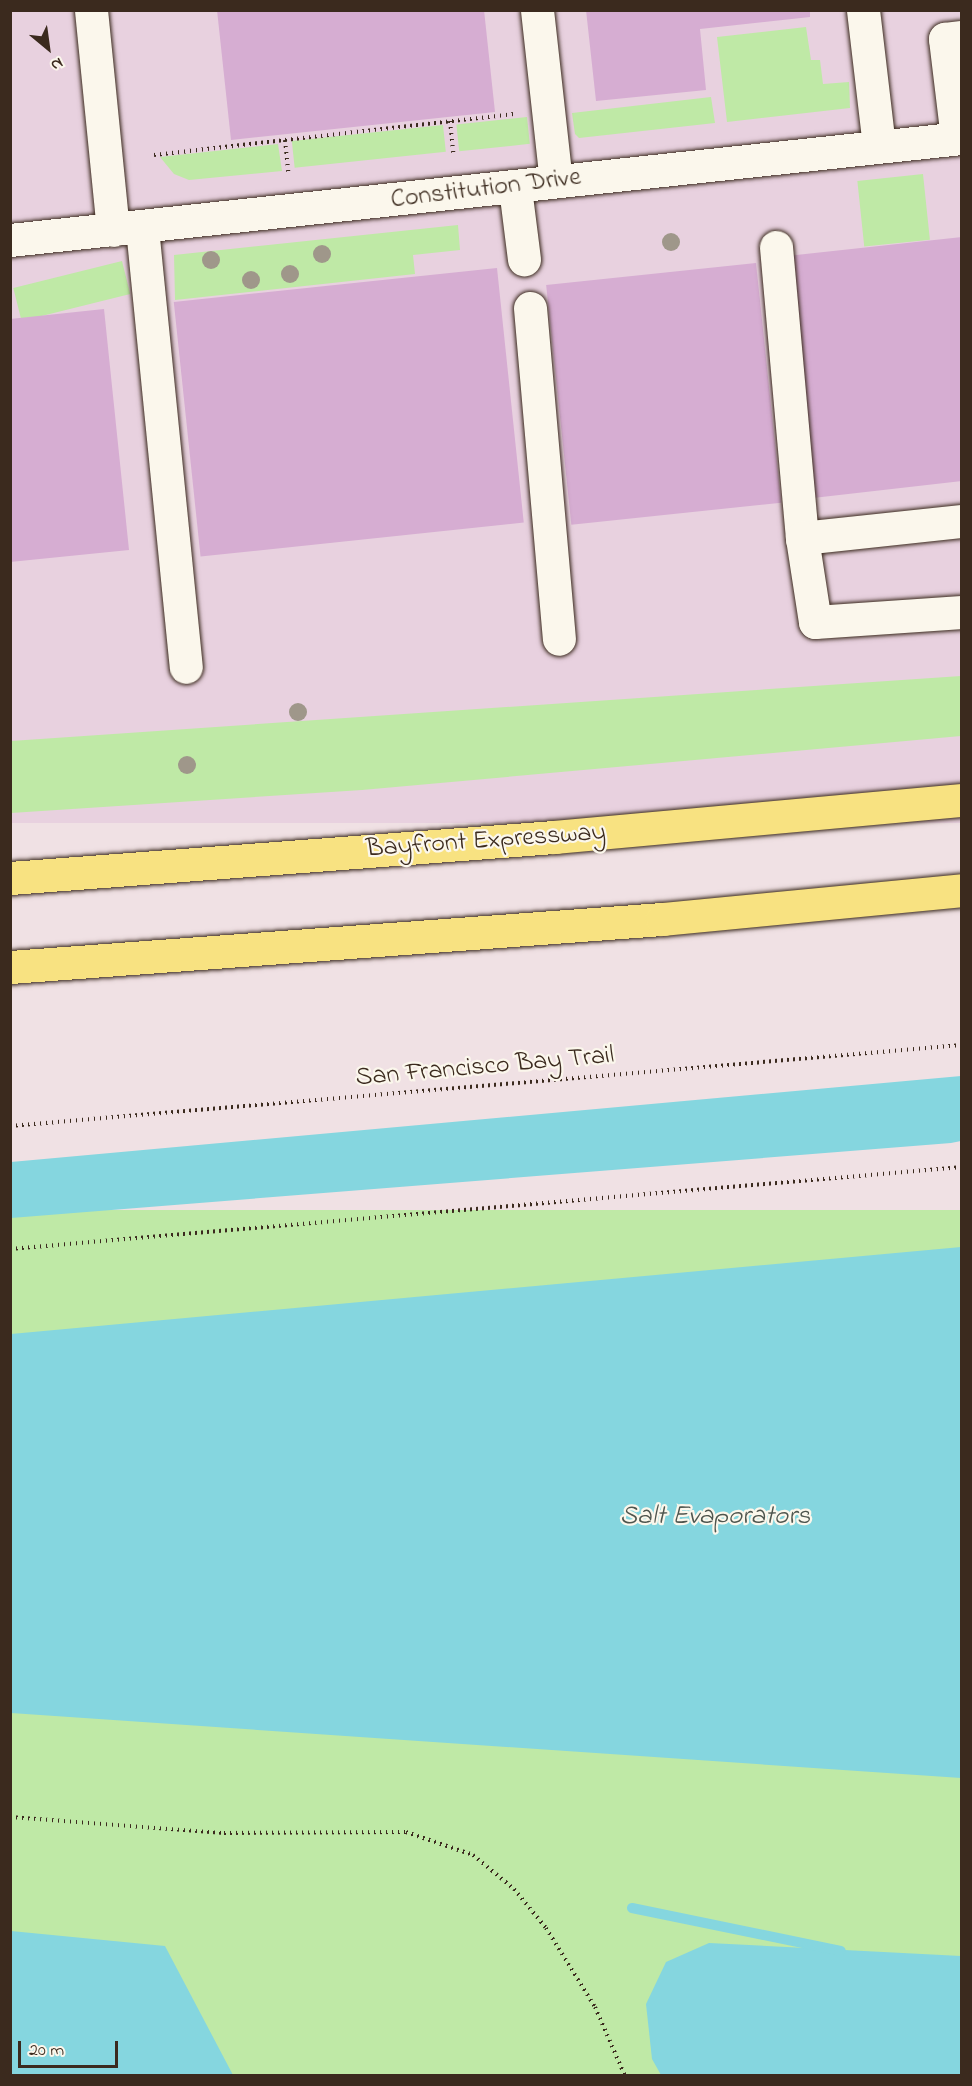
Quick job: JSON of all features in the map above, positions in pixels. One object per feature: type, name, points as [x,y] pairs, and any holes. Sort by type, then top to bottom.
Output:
[{"type":"highway","name":"Bayfront Expressway","points":[[10,878],[554,837],[962,800]]},
{"type":"highway","points":[[10,967],[662,919],[962,890]]},
{"type":"street","points":[[91,10],[128,229],[186,666]]},
{"type":"street","points":[[537,10],[556,181]]},
{"type":"street","points":[[863,10],[879,146]]},
{"type":"street","points":[[959,138],[945,39],[962,37]]},
{"type":"street","name":"Constitution Drive","points":[[10,240],[515,188],[556,181],[959,138]]},
{"type":"street","points":[[515,188],[524,259]]},
{"type":"street","points":[[776,247],[801,530],[815,622],[962,612]]},
{"type":"street","points":[[530,308],[559,639]]},
{"type":"street","points":[[801,530],[962,521]]},
{"type":"path","points":[[154,155],[548,111]]},
{"type":"path","points":[[450,121],[453,157]]},
{"type":"path","points":[[285,140],[289,176]]},
{"type":"path","name":"San Francisco Bay Trail","points":[[10,1126],[962,1046]]},
{"type":"path","points":[[10,1249],[962,1167]]},
{"type":"path","points":[[10,1817],[224,1833],[406,1833],[473,1855],[514,1889],[546,1928],[595,2007],[624,2076]]},
{"type":"shaded area","points":[[11,11],[961,11],[961,823],[11,823]]},
{"type":"green space","points":[[806,27],[811,60],[820,60],[823,84],[849,82],[850,108],[727,122],[717,37]]},
{"type":"green space","points":[[711,97],[715,123],[579,138],[575,134],[572,113]]},
{"type":"green space","points":[[527,117],[530,144],[459,151],[456,124]]},
{"type":"green space","points":[[443,125],[446,152],[295,168],[292,141]]},
{"type":"green space","points":[[278,144],[282,171],[189,180],[174,174],[160,157]]},
{"type":"green space","points":[[923,174],[930,240],[864,247],[857,181]]},
{"type":"green space","points":[[458,225],[460,250],[413,255],[415,274],[175,300],[174,255]]},
{"type":"green space","points":[[122,261],[130,294],[22,321],[13,288]]},
{"type":"green space","points":[[961,676],[961,736],[362,790],[11,813],[11,741]]},
{"type":"green space","points":[[10,1210],[961,1210],[961,2075],[10,2075]]},
{"type":"water","points":[[961,1076],[961,1141],[951,1143],[11,1218],[11,1162]]},
{"type":"water","name":"Salt Evaporators","points":[[961,1247],[961,1778],[11,1713],[11,1334]]},
{"type":"water","points":[[11,1931],[165,1946],[233,2075],[11,2075]]},
{"type":"water","points":[[709,1943],[961,1956],[961,2075],[661,2075],[652,2059],[646,2004],[666,1962]]},
{"type":"building","points":[[217,10],[484,10],[495,112],[231,140]]},
{"type":"building","points":[[586,10],[810,10],[810,17],[700,29],[706,90],[596,101]]},
{"type":"building","points":[[962,237],[962,481],[813,498],[787,256]]},
{"type":"building","points":[[756,263],[781,503],[571,525],[546,285]]},
{"type":"building","points":[[497,268],[524,523],[201,557],[174,302]]},
{"type":"building","points":[[104,309],[129,550],[10,562],[10,319]]},
{"type":"waterway","points":[[632,1908],[841,1951]]}]
